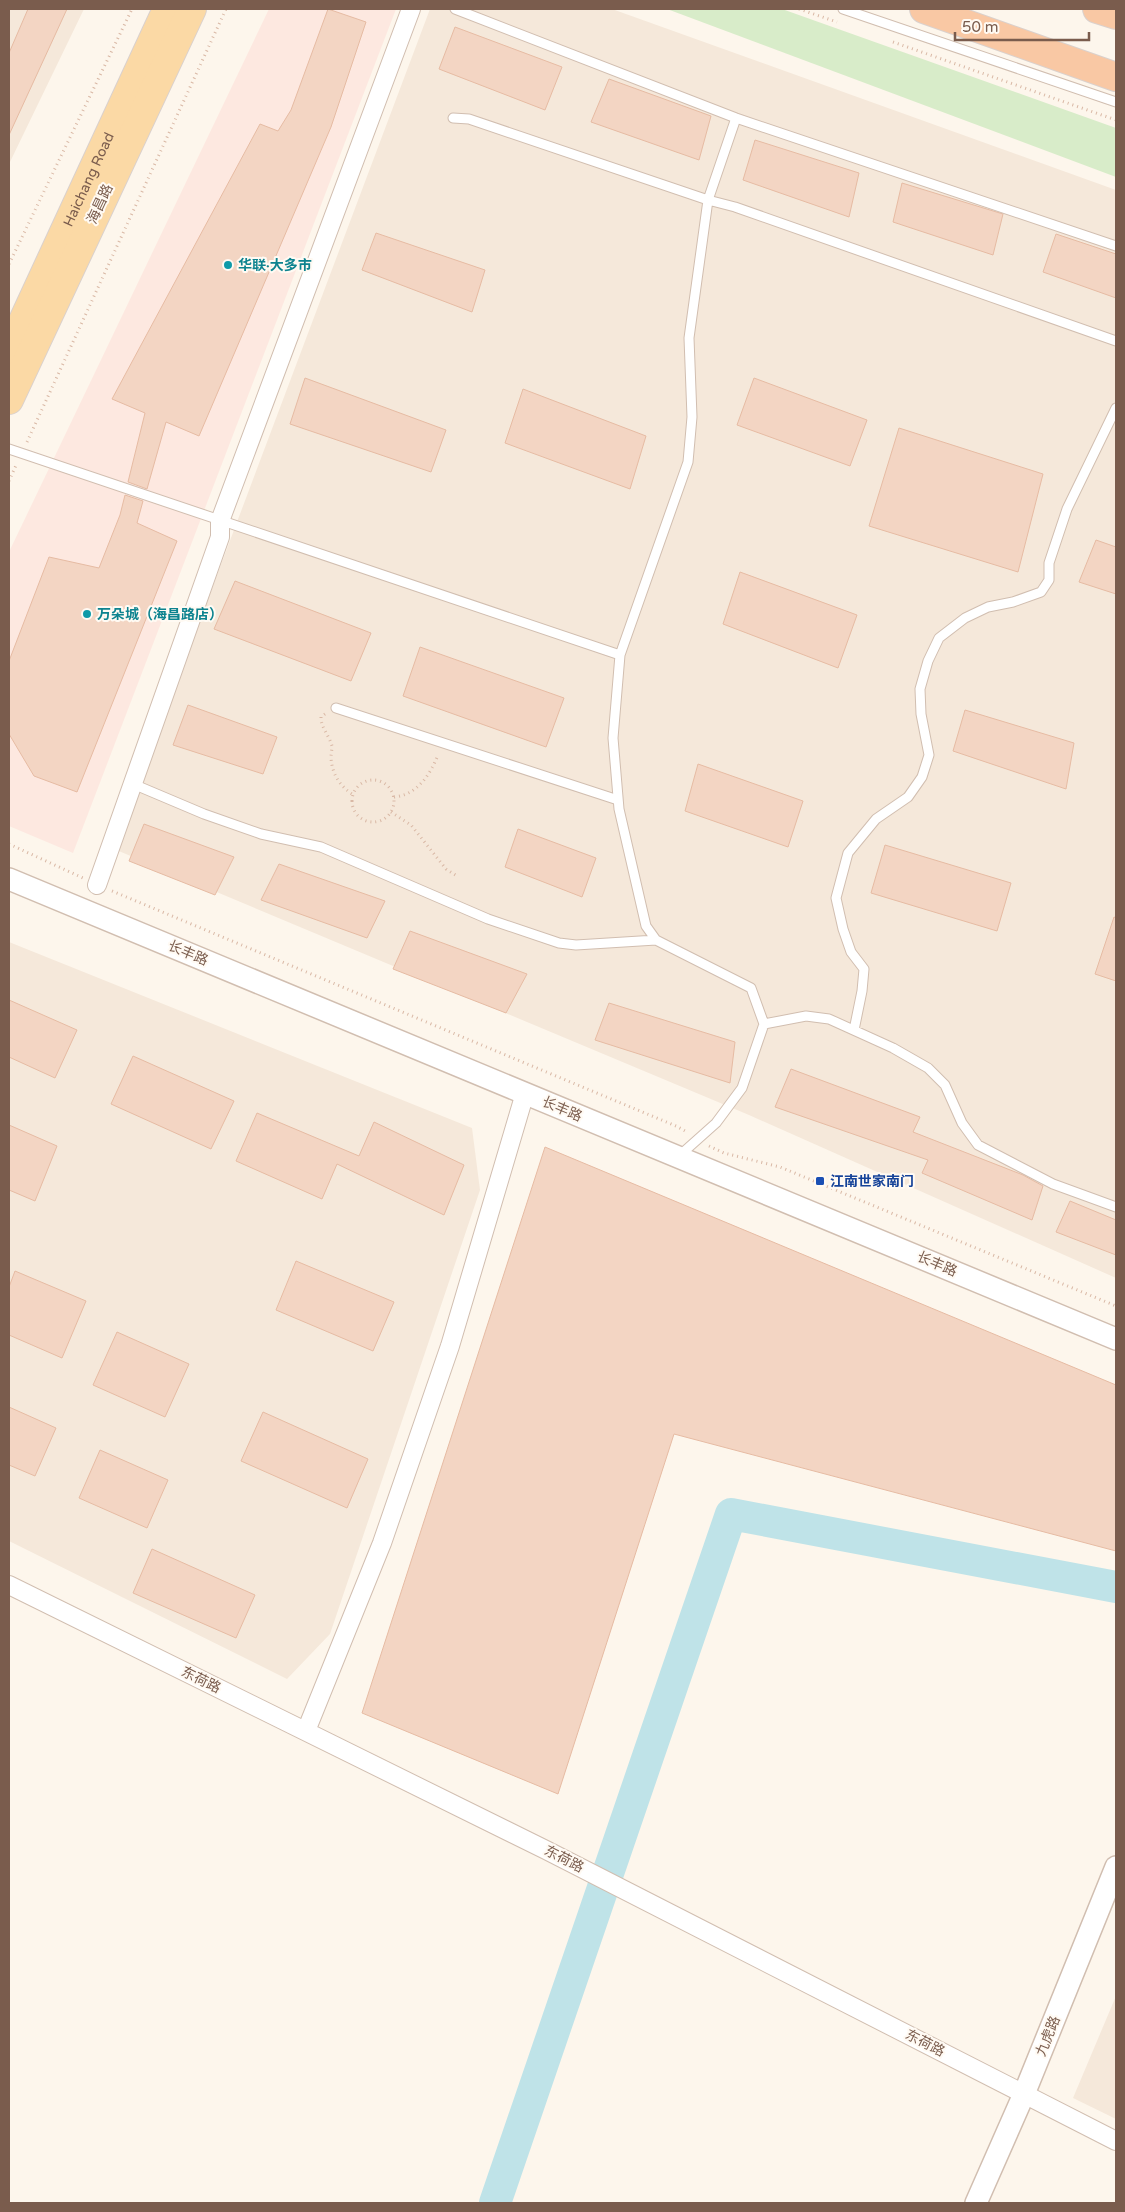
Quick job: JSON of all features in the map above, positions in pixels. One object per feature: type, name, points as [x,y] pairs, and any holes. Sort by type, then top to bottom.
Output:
[{"type":"highway","points":[[924,9],[1116,77]]},
{"type":"highway","points":[[1097,9],[1116,15]]},
{"type":"main road","name":"Haichang Road","points":[[9,351],[167,9]]},
{"type":"main road","name":"海昌路","points":[[9,400],[192,9]]},
{"type":"street","points":[[97,884],[220,537],[220,521],[411,9]]},
{"type":"street","name":"长丰路","points":[[9,879],[1116,1338]]},
{"type":"street","points":[[306,1731],[382,1543],[450,1346],[525,1093]]},
{"type":"street","name":"东荷路","points":[[9,1584],[546,1850],[1116,2141]]},
{"type":"street","name":"九虎路","points":[[976,2203],[1024,2094],[1116,1867]]},
{"type":"lane","points":[[455,9],[736,118],[1116,246]]},
{"type":"lane","points":[[843,9],[1116,102]]},
{"type":"lane","points":[[453,118],[469,119],[708,200],[735,207],[1116,341]]},
{"type":"lane","points":[[678,1157],[716,1122],[742,1088],[764,1024],[751,988],[656,940],[646,926],[618,800],[613,738],[620,656],[688,462],[692,417],[689,338],[708,200],[736,118]]},
{"type":"lane","points":[[854,1030],[862,991],[864,969],[851,952],[843,929],[836,898],[848,853],[876,819],[908,797],[922,777],[929,755],[927,733],[920,714],[920,689],[928,661],[939,638],[965,618],[988,607],[1013,602],[1041,592],[1049,580],[1049,563],[1067,509],[1116,408]]},
{"type":"lane","points":[[9,449],[620,656]]},
{"type":"lane","points":[[336,708],[618,800]]},
{"type":"lane","points":[[133,784],[204,814],[261,834],[321,847],[488,918],[558,943],[576,945],[656,940]]},
{"type":"lane","points":[[764,1024],[806,1016],[829,1019],[928,1068],[945,1086],[962,1123],[978,1145],[1053,1184],[1116,1207]]},
{"type":"path","points":[[9,264],[132,9]]},
{"type":"path","points":[[9,481],[226,9]]},
{"type":"path","points":[[799,9],[845,25]]},
{"type":"path","points":[[892,42],[1116,120]]},
{"type":"path","points":[[336,708],[320,717],[321,724],[332,747],[331,759],[336,776],[341,786],[352,794]]},
{"type":"path","points":[[394,796],[403,796],[423,782],[430,774],[442,742]]},
{"type":"path","points":[[371,779],[384,782],[394,796],[391,812],[380,821],[366,821],[354,812],[352,794],[358,785],[371,779]]},
{"type":"path","points":[[391,812],[411,825],[446,869],[457,876]]},
{"type":"path","points":[[9,844],[97,884],[676,1126],[724,1153],[780,1167],[1116,1306]]},
{"type":"shaded area","points":[[9,9],[84,9],[9,164]]},
{"type":"shaded area","points":[[269,9],[396,9],[73,853],[9,826],[9,552]]},
{"type":"shaded area","points":[[430,9],[612,9],[1116,190],[1116,1278],[749,1115],[114,849]]},
{"type":"shaded area","points":[[9,942],[472,1128],[480,1190],[330,1634],[287,1679],[9,1541]]},
{"type":"shaded area","points":[[1116,1996],[1116,2119],[1073,2098]]},
{"type":"green space","points":[[667,9],[782,9],[1116,128],[1116,177]]},
{"type":"building","points":[[28,9],[67,9],[9,135],[9,53]]},
{"type":"building","name":"华联·大多市","points":[[328,9],[366,22],[331,127],[199,436],[166,422],[147,489],[128,482],[145,413],[112,399],[260,124],[278,131],[291,110]]},
{"type":"building","points":[[455,27],[562,67],[545,110],[439,69]]},
{"type":"building","points":[[609,79],[711,116],[699,160],[591,122]]},
{"type":"building","points":[[755,140],[859,173],[849,217],[743,180]]},
{"type":"building","points":[[902,183],[1003,214],[993,255],[893,222]]},
{"type":"building","points":[[376,233],[485,270],[472,312],[362,270]]},
{"type":"building","points":[[1056,234],[1116,254],[1116,298],[1043,272]]},
{"type":"building","points":[[305,378],[446,430],[431,472],[290,424]]},
{"type":"building","points":[[754,378],[867,420],[850,466],[737,425]]},
{"type":"building","points":[[523,389],[646,436],[630,489],[505,443]]},
{"type":"building","points":[[899,428],[1043,474],[1018,572],[869,526]]},
{"type":"building","name":"万朵城（海昌路店）","points":[[125,495],[143,501],[137,523],[177,541],[77,792],[34,776],[9,734],[9,661],[49,557],[99,568],[120,515]]},
{"type":"building","points":[[1096,540],[1116,547],[1116,594],[1079,582]]},
{"type":"building","points":[[740,572],[857,615],[838,668],[723,624]]},
{"type":"building","points":[[235,581],[371,633],[351,681],[214,629]]},
{"type":"building","points":[[420,647],[564,698],[546,747],[403,696]]},
{"type":"building","points":[[188,705],[277,737],[263,774],[173,745]]},
{"type":"building","points":[[965,710],[1074,743],[1066,789],[953,751]]},
{"type":"building","points":[[698,764],[803,801],[788,847],[685,811]]},
{"type":"building","points":[[144,824],[234,857],[215,895],[129,861]]},
{"type":"building","points":[[518,829],[596,858],[582,897],[505,867]]},
{"type":"building","points":[[885,845],[1011,883],[997,931],[871,893]]},
{"type":"building","points":[[279,864],[385,901],[367,938],[261,900]]},
{"type":"building","points":[[1114,917],[1116,918],[1116,981],[1095,974]]},
{"type":"building","points":[[410,931],[527,974],[506,1013],[393,969]]},
{"type":"building","points":[[9,1000],[77,1030],[55,1078],[9,1057]]},
{"type":"building","points":[[609,1003],[735,1042],[730,1083],[595,1040]]},
{"type":"building","points":[[133,1056],[234,1101],[211,1149],[111,1104]]},
{"type":"building","points":[[791,1069],[920,1117],[913,1132],[1023,1175],[1043,1186],[1032,1220],[922,1173],[928,1160],[775,1107]]},
{"type":"building","points":[[257,1113],[359,1156],[374,1122],[464,1165],[444,1215],[337,1164],[322,1199],[236,1161]]},
{"type":"building","points":[[9,1125],[57,1146],[35,1201],[9,1190]]},
{"type":"building","points":[[545,1147],[1116,1385],[1116,1551],[674,1434],[558,1794],[362,1713]]},
{"type":"building","points":[[1070,1201],[1116,1220],[1116,1255],[1056,1232]]},
{"type":"building","points":[[296,1261],[394,1302],[373,1351],[276,1310]]},
{"type":"building","points":[[15,1271],[86,1301],[62,1358],[9,1335],[9,1287]]},
{"type":"building","points":[[117,1332],[189,1364],[165,1417],[93,1385]]},
{"type":"building","points":[[9,1407],[56,1428],[35,1476],[9,1465]]},
{"type":"building","points":[[263,1412],[368,1459],[347,1508],[241,1461]]},
{"type":"building","points":[[100,1450],[168,1480],[147,1528],[79,1498]]},
{"type":"building","points":[[152,1549],[255,1595],[236,1638],[133,1593]]},
{"type":"waterway","points":[[495,2203],[731,1514],[1116,1587]]},
{"type":"place","name":"华联·大多市","points":[[228,265]]},
{"type":"place","name":"万朵城（海昌路店）","points":[[87,614]]},
{"type":"place","name":"江南世家南门","points":[[820,1181]]}]
